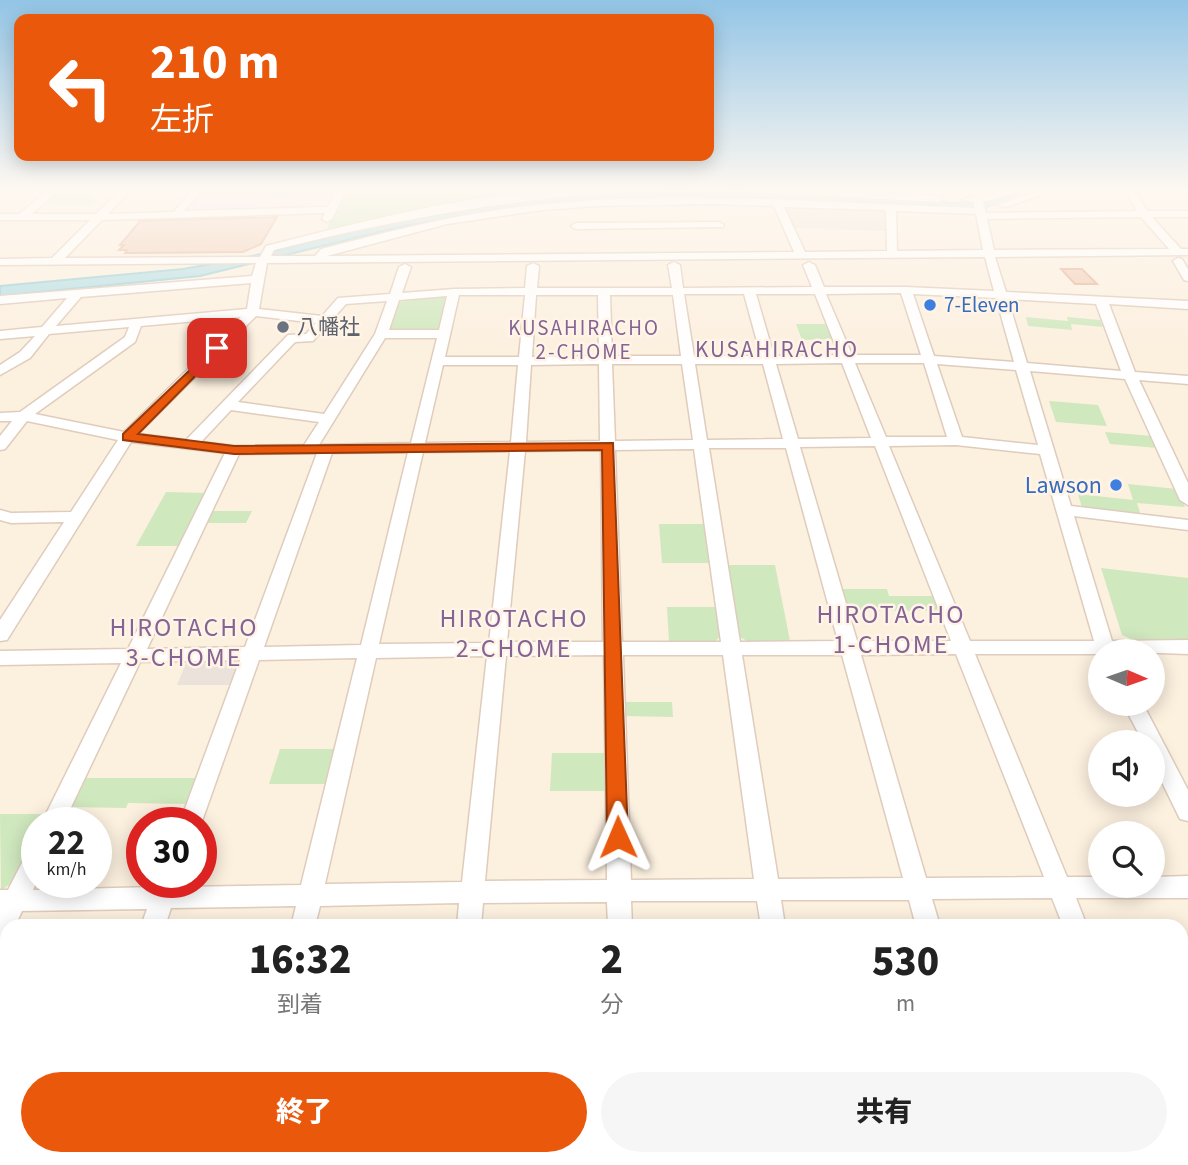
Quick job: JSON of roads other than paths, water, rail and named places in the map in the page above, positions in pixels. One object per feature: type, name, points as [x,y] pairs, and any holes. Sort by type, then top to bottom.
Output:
[{"type":"street","points":[[55,262],[73,243]]},
{"type":"street","points":[[0,270],[172,269],[260,263],[302,243]]},
{"type":"street","points":[[319,259],[325,251],[356,243]]},
{"type":"street","points":[[0,300],[78,293],[277,260],[665,243]]},
{"type":"street","points":[[0,262],[224,260],[405,267],[533,266],[576,247],[665,243]]},
{"type":"street","points":[[733,243],[805,260],[1183,256]]},
{"type":"street","points":[[797,243],[848,359],[1072,919]]},
{"type":"street","points":[[892,243],[892,255]]},
{"type":"street","points":[[987,243],[1102,639]]},
{"type":"street","points":[[1171,243],[1183,256],[1188,278]]},
{"type":"street","points":[[576,247],[674,265],[892,255],[990,258]]},
{"type":"street","points":[[0,635],[127,437],[253,312],[260,263]]},
{"type":"street","points":[[674,265],[772,919]]},
{"type":"street","points":[[470,919],[518,447],[533,266]]},
{"type":"street","points":[[196,807],[252,654],[327,419],[381,334],[405,267]]},
{"type":"street","points":[[906,290],[956,441]]},
{"type":"street","points":[[190,444],[292,338],[309,338],[342,301],[454,292],[906,290],[1188,305]]},
{"type":"street","points":[[749,291],[926,919]]},
{"type":"street","points":[[305,919],[454,292]]},
{"type":"street","points":[[604,292],[620,919]]},
{"type":"street","points":[[0,371],[25,355],[78,293]]},
{"type":"street","points":[[1101,300],[1130,376],[1188,500]]},
{"type":"street","points":[[0,335],[253,312],[325,320]]},
{"type":"street","points":[[0,446],[23,416],[131,339],[136,323]]},
{"type":"street","points":[[381,334],[444,334]]},
{"type":"street","points":[[438,361],[928,359],[1188,380]]},
{"type":"street","points":[[228,405],[327,419]]},
{"type":"street","points":[[0,417],[23,416],[127,437],[234,450],[956,441],[1047,450]]},
{"type":"street","points":[[60,807],[234,450]]},
{"type":"street","points":[[1066,510],[1188,525]]},
{"type":"street","points":[[0,515],[11,518],[76,517]]},
{"type":"street","points":[[1166,648],[1188,647]]},
{"type":"street","points":[[0,658],[498,649],[1088,649]]},
{"type":"street","points":[[1165,767],[1188,812]]},
{"type":"street","points":[[3,919],[8,901],[21,881]]},
{"type":"street","points":[[217,892],[310,895],[1188,887]]},
{"type":"street","points":[[8,901],[126,893]]},
{"type":"street","points":[[156,919],[163,898]]},
{"type":"water","points":[[304,243],[333,243],[200,276],[0,296],[0,286],[183,269]]},
{"type":"place","name":"7-Eleven","points":[[930,305]]},
{"type":"place","name":"八幡社","points":[[283,327]]},
{"type":"place","name":"Lawson","points":[[1116,485]]},
{"type":"district","name":"KUSAHIRACHO 2-CHOME","points":[[584,340]]},
{"type":"district","name":"KUSAHIRACHO","points":[[777,349]]},
{"type":"district","name":"HIROTACHO 1-CHOME","points":[[891,629]]},
{"type":"district","name":"HIROTACHO 2-CHOME","points":[[514,633]]},
{"type":"district","name":"HIROTACHO 3-CHOME","points":[[184,642]]}]
